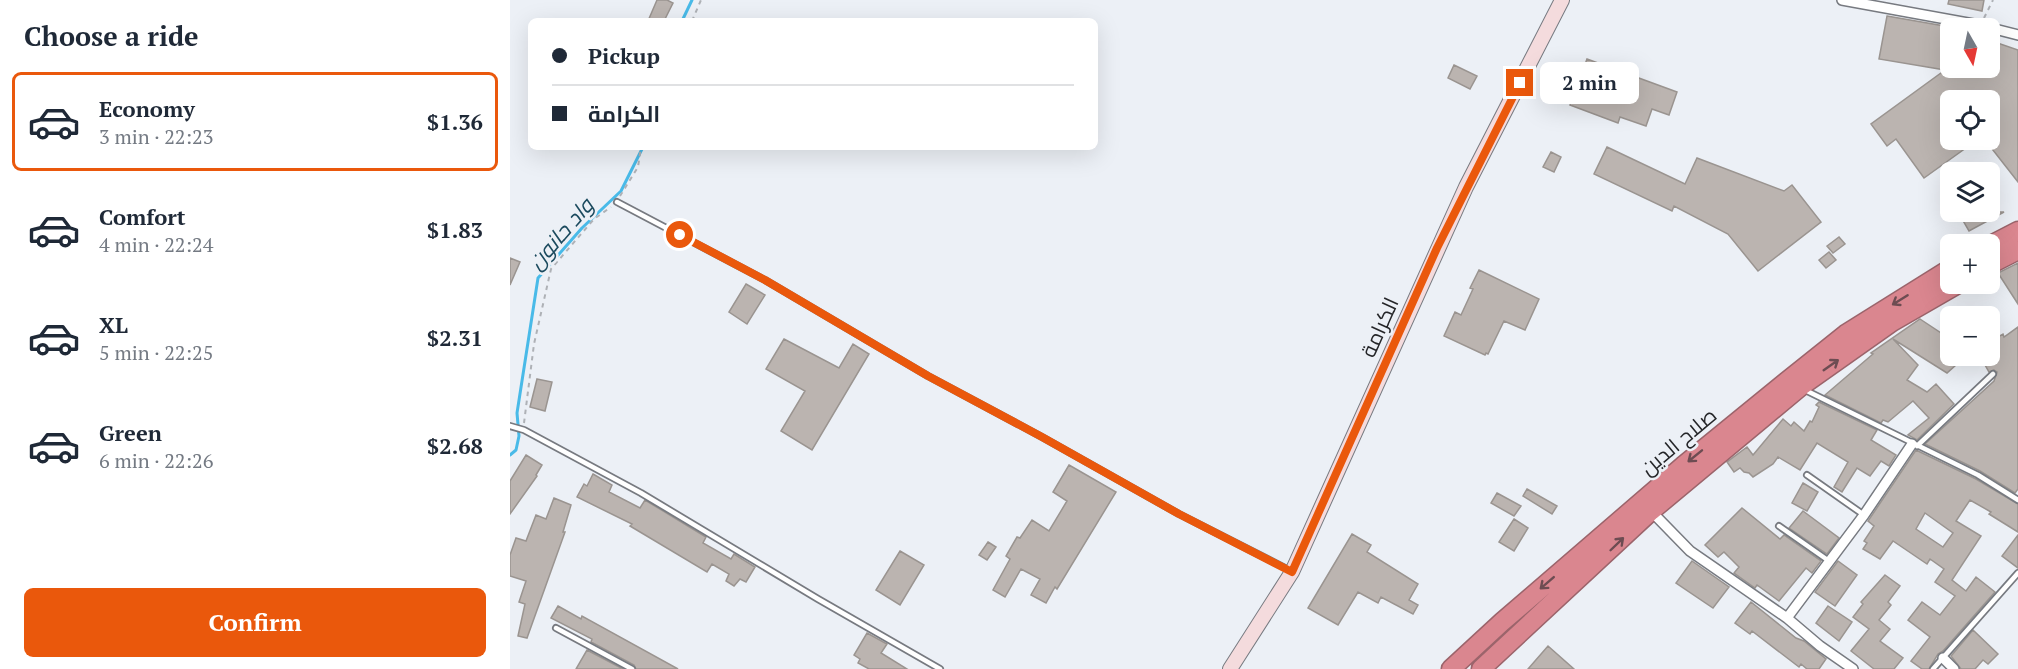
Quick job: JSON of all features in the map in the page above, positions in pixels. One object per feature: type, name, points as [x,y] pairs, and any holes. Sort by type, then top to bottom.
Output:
[{"type":"highway","points":[[2000,240],[2018,231]]},
{"type":"highway","points":[[2000,259],[2018,250]]},
{"type":"highway","name":"صلاح الدين","points":[[1451,669],[1675,473],[1786,382],[1846,334],[1940,275]]},
{"type":"highway","name":"صلاح الدين","points":[[1481,669],[1651,511],[1800,387],[1892,322],[1941,294]]},
{"type":"main road","name":"الكرامة","points":[[1230,669],[1292,572],[1461,197],[1562,0]]},
{"type":"street","points":[[1842,0],[1940,19]]},
{"type":"street","points":[[2000,31],[2018,35]]},
{"type":"street","points":[[1787,618],[1915,445]]},
{"type":"street","points":[[1651,511],[1690,551],[1787,618],[1820,646],[1853,669]]},
{"type":"street","points":[[1943,658],[1954,669]]},
{"type":"lane","points":[[616,202],[765,280],[928,376],[1179,514],[1292,572]]},
{"type":"lane","points":[[1915,445],[1993,374]]},
{"type":"lane","points":[[1800,387],[1978,475],[2018,500]]},
{"type":"lane","points":[[510,426],[524,430],[641,493],[940,669]]},
{"type":"lane","points":[[1807,475],[1864,515]]},
{"type":"lane","points":[[1779,526],[1829,561]]},
{"type":"lane","points":[[1933,669],[2018,573]]},
{"type":"lane","points":[[556,628],[632,669]]},
{"type":"path","points":[[693,18],[701,0]]},
{"type":"path","points":[[1983,18],[1993,0]]},
{"type":"path","points":[[524,430],[534,344],[551,269],[594,219],[616,202],[638,167],[641,150]]},
{"type":"building","points":[[657,0],[667,0],[673,3],[666,18],[649,18]]},
{"type":"building","points":[[1949,0],[1984,0],[1982,11],[1948,4]]},
{"type":"building","points":[[1887,16],[1940,25],[1940,69],[1879,59]]},
{"type":"building","points":[[2000,44],[2018,50],[2018,182],[1993,150],[2000,150],[2000,90],[1940,90],[1940,150],[1963,150],[1946,162],[1940,162],[1940,167],[1924,178],[1896,139],[1887,146],[1871,124],[1940,74],[1940,78],[2000,78]]},
{"type":"building","points":[[1587,59],[1677,92],[1669,115],[1652,109],[1646,126],[1620,117],[1618,123],[1570,105]]},
{"type":"building","points":[[1454,65],[1477,76],[1470,89],[1448,78]]},
{"type":"building","points":[[1607,147],[1685,184],[1697,158],[1784,191],[1792,185],[1821,222],[1758,271],[1728,234],[1674,206],[1672,211],[1594,174]]},
{"type":"building","points":[[1551,152],[1561,157],[1554,172],[1543,167]]},
{"type":"building","points":[[1964,222],[1986,222],[1969,231]]},
{"type":"building","points":[[1839,237],[1845,244],[1833,253],[1827,246]]},
{"type":"building","points":[[1829,252],[1836,260],[1826,268],[1819,260]]},
{"type":"building","points":[[510,258],[520,262],[510,285]]},
{"type":"building","points":[[2018,263],[2018,304],[2000,276],[2000,272]]},
{"type":"building","points":[[1479,270],[1539,299],[1525,330],[1504,321],[1488,354],[1485,355],[1444,336],[1455,312],[1461,315]]},
{"type":"building","points":[[746,284],[765,295],[747,324],[729,312]]},
{"type":"building","points":[[1920,319],[1940,332],[1940,366],[1955,366],[1947,373],[1893,339],[1918,365],[1907,380],[1927,392],[1936,384],[1954,404],[1917,440],[1908,435],[1929,418],[1913,401],[1888,422],[1883,420],[1881,423],[1825,395],[1873,354],[1871,353]]},
{"type":"building","points":[[2018,327],[2018,489],[2015,493],[1980,471],[1925,444],[1994,381],[1997,372],[1994,370],[1989,372],[1986,366],[2000,366],[2000,336],[2003,334],[2004,337]]},
{"type":"building","points":[[784,339],[839,368],[853,344],[869,354],[812,450],[781,431],[805,391],[766,369]]},
{"type":"building","points":[[537,379],[552,382],[545,411],[530,407]]},
{"type":"building","points":[[1819,402],[1877,430],[1871,440],[1896,455],[1889,466],[1881,461],[1870,476],[1857,468],[1842,492],[1834,487],[1848,462],[1817,443],[1800,470],[1778,457],[1773,464],[1753,477],[1740,468],[1734,472],[1727,462],[1747,447],[1753,455],[1783,419],[1791,426],[1794,422],[1804,431],[1810,421],[1812,422],[1819,407],[1816,405]]},
{"type":"building","points":[[1916,450],[1976,479],[2018,504],[2018,532],[1970,500],[1956,521],[1981,536],[1952,580],[1966,591],[1976,577],[1995,592],[1938,654],[1929,669],[1922,669],[1911,661],[1930,637],[1908,620],[1922,602],[1940,615],[1955,596],[1935,582],[1944,569],[1930,559],[1927,564],[1893,541],[1880,559],[1863,549],[1867,543],[1864,541],[1874,526],[1868,521]],"holes":[[[1925,513],[1953,533],[1943,547],[1916,529]]]},
{"type":"building","points":[[526,455],[542,465],[537,476],[510,514],[510,481]]},
{"type":"building","points":[[1069,465],[1116,492],[1057,589],[1055,587],[1046,603],[1031,595],[1040,579],[1021,569],[1005,597],[993,590],[1010,559],[1006,556],[1017,537],[1020,538],[1032,520],[1049,531],[1067,501],[1053,492]]},
{"type":"building","points":[[593,474],[612,485],[609,492],[640,508],[645,500],[706,537],[703,543],[731,559],[734,554],[755,567],[746,582],[740,579],[734,586],[726,581],[729,574],[712,564],[707,572],[630,526],[632,524],[577,497],[584,484],[587,486]]},
{"type":"building","points":[[1803,483],[1818,492],[1807,511],[1792,503]]},
{"type":"building","points":[[1527,489],[1557,506],[1552,514],[1523,496]]},
{"type":"building","points":[[1497,493],[1521,506],[1514,516],[1491,503]]},
{"type":"building","points":[[554,498],[571,505],[563,532],[565,532],[527,638],[518,636],[525,604],[519,602],[526,581],[510,576],[510,555],[516,538],[526,541],[536,515],[546,519]]},
{"type":"building","points":[[1742,508],[1780,539],[1784,535],[1821,561],[1812,573],[1806,568],[1779,601],[1757,585],[1755,588],[1734,573],[1739,567],[1724,552],[1718,557],[1705,545]]},
{"type":"building","points":[[1803,511],[1839,538],[1827,554],[1789,528]]},
{"type":"building","points":[[1514,519],[1528,528],[1514,551],[1499,542]]},
{"type":"building","points":[[1352,534],[1371,545],[1367,552],[1418,584],[1409,600],[1418,605],[1413,614],[1381,597],[1378,603],[1358,592],[1338,625],[1308,608]]},
{"type":"building","points":[[2018,535],[2018,568],[2002,556]]},
{"type":"building","points":[[988,542],[996,547],[987,560],[979,555]]},
{"type":"building","points":[[900,551],[924,565],[900,605],[876,590]]},
{"type":"building","points":[[1692,561],[1729,587],[1713,608],[1676,583]]},
{"type":"building","points":[[1838,561],[1857,575],[1835,606],[1815,592]]},
{"type":"building","points":[[1885,575],[1900,586],[1888,602],[1891,605],[1879,620],[1890,629],[1880,641],[1903,658],[1894,669],[1874,669],[1851,651],[1869,629],[1853,617],[1863,604],[1861,602]]},
{"type":"building","points":[[1751,602],[1826,659],[1819,669],[1807,669],[1801,664],[1799,667],[1752,631],[1750,634],[1735,623]]},
{"type":"building","points":[[558,606],[581,619],[582,616],[678,669],[636,669],[634,665],[591,642],[592,639],[551,618]]},
{"type":"building","points":[[1828,606],[1852,622],[1839,641],[1816,623]]},
{"type":"building","points":[[1973,630],[1998,654],[1988,664],[1983,660],[1975,669],[1961,669],[1951,656]]},
{"type":"building","points":[[867,633],[887,644],[881,653],[907,669],[869,669],[858,663],[860,659],[854,655]]},
{"type":"building","points":[[1548,646],[1574,669],[1528,669]]},
{"type":"building","points":[[587,650],[623,669],[576,669]]},
{"type":"waterway","name":"واد حانون","points":[[683,18],[692,0]]},
{"type":"waterway","name":"واد حانون","points":[[510,455],[516,450],[519,436],[517,413],[538,278],[582,228],[621,191],[642,150]]},
{"type":"route","points":[[680,235],[765,280],[928,376],[1179,514],[1292,572],[1437,248],[1466,186],[1520,83]]}]
